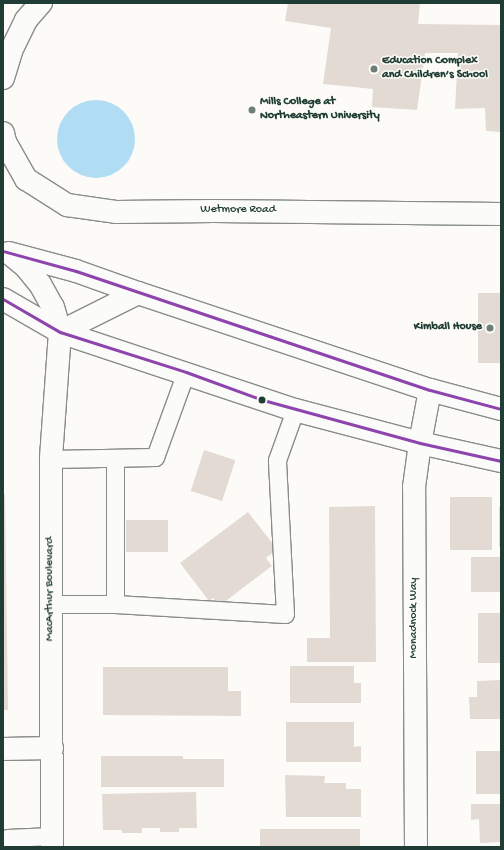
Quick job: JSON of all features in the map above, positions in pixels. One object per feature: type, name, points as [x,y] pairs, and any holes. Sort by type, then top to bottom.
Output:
[{"type":"street","points":[[3,78],[11,51],[26,20],[41,3]]},
{"type":"street","name":"Wetmore Road","points":[[4,139],[26,179],[67,205],[116,212],[214,211],[501,214]]},
{"type":"street","name":"MacArthur Boulevard","points":[[6,252],[76,271],[430,390],[501,409]]},
{"type":"street","name":"MacArthur Boulevard","points":[[6,252],[26,267],[40,284],[53,307],[60,332],[51,459],[52,842]]},
{"type":"street","points":[[60,332],[138,293]]},
{"type":"street","points":[[3,299],[60,332],[186,372],[295,410],[420,443],[501,461]]},
{"type":"street","name":"Monadnock Way","points":[[416,847],[414,487],[420,443],[430,390]]},
{"type":"street","points":[[3,749],[52,748]]},
{"type":"lane","points":[[51,459],[155,457],[186,372]]},
{"type":"lane","points":[[51,604],[115,604],[285,614],[277,460],[295,410]]},
{"type":"lane","points":[[115,458],[115,604]]},
{"type":"lane","points":[[8,838],[52,842]]},
{"type":"water","points":[[88,100],[104,100],[118,106],[129,117],[135,131],[135,147],[129,161],[118,172],[104,178],[88,178],[74,172],[63,161],[57,147],[57,131],[63,117],[74,106]]},
{"type":"building","name":"Education Complex and Children’s School","points":[[288,3],[420,3],[418,24],[501,25],[501,132],[486,131],[485,108],[455,109],[458,53],[425,53],[417,110],[372,107],[373,89],[323,84],[331,28],[285,21]]},
{"type":"building","name":"Kimball House","points":[[478,293],[501,293],[501,363],[478,363]]},
{"type":"building","points":[[204,450],[235,460],[222,501],[191,491]]},
{"type":"building","points":[[3,494],[5,494],[8,710],[3,710]]},
{"type":"building","points":[[450,497],[492,497],[492,550],[450,550]]},
{"type":"building","points":[[375,506],[376,662],[307,662],[307,638],[330,638],[329,507]]},
{"type":"building","points":[[499,507],[501,507],[501,547],[499,547]]},
{"type":"building","points":[[248,512],[277,549],[266,558],[272,566],[219,606],[213,598],[209,601],[180,563]]},
{"type":"building","points":[[126,520],[168,520],[168,552],[126,552]]},
{"type":"building","points":[[471,557],[501,557],[501,592],[471,592]]},
{"type":"building","points":[[478,613],[501,613],[501,663],[478,663]]},
{"type":"building","points":[[290,666],[354,666],[354,683],[361,683],[361,703],[290,703]]},
{"type":"building","points":[[103,667],[228,667],[228,691],[241,691],[241,716],[103,715]]},
{"type":"building","points":[[501,680],[501,719],[470,719],[469,697],[477,697],[477,681]]},
{"type":"building","points":[[286,722],[354,722],[354,747],[361,746],[361,762],[286,762]]},
{"type":"building","points":[[476,751],[501,751],[501,794],[476,794]]},
{"type":"building","points":[[101,756],[183,756],[183,759],[224,759],[224,787],[101,787]]},
{"type":"building","points":[[285,775],[325,776],[324,783],[346,783],[346,789],[361,789],[361,817],[286,817]]},
{"type":"building","points":[[196,792],[197,828],[179,828],[179,832],[160,832],[160,828],[142,828],[142,833],[122,833],[122,830],[103,830],[102,794]]},
{"type":"building","points":[[471,804],[501,804],[501,842],[480,843],[479,819],[471,820]]},
{"type":"building","points":[[260,829],[360,829],[360,847],[260,847]]},
{"type":"transit line","points":[[3,251],[76,271],[430,390],[501,409]]},
{"type":"transit line","points":[[3,299],[60,332],[186,372],[263,400],[420,443],[501,461]]},
{"type":"place","name":"Education Complex and Children’s School","points":[[374,69]]},
{"type":"place","name":"Mills College at Northeastern University","points":[[252,110]]},
{"type":"place","name":"Kimball House","points":[[490,328]]}]
